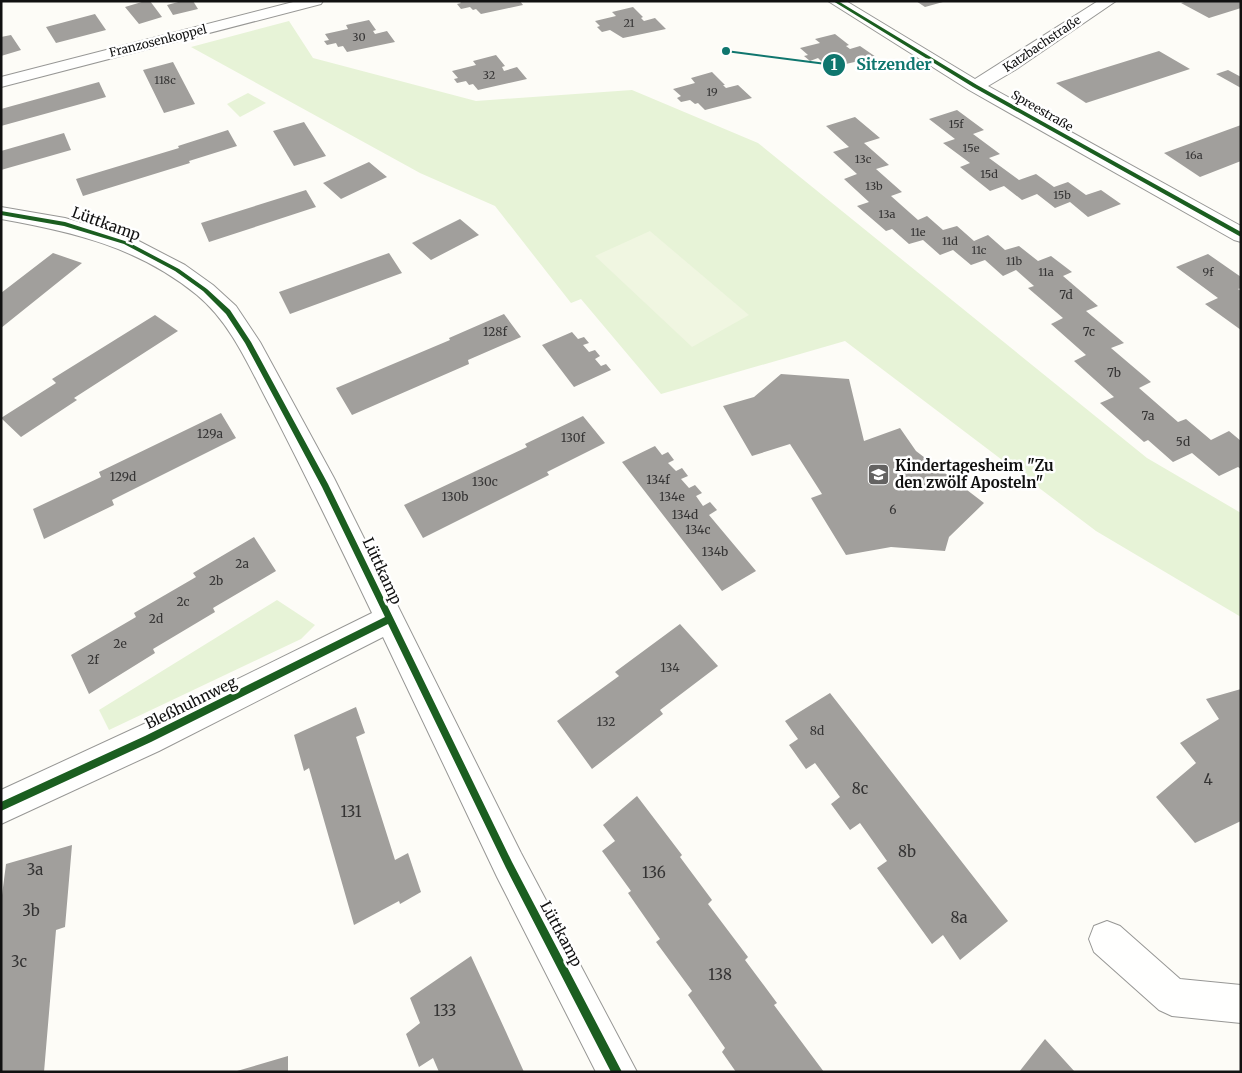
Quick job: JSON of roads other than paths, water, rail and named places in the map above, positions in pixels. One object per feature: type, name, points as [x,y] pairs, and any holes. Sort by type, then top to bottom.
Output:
[{"type":"street","name":"Franzosenkoppel","points":[[1,82],[316,1]]},
{"type":"street","name":"Spreestraße","points":[[834,1],[974,86],[1241,235]]},
{"type":"street","name":"Katzbachstraße","points":[[974,86],[999,74],[1069,24],[1109,1]]},
{"type":"street","name":"Lüttkamp","points":[[1,213],[65,224],[126,243],[177,270],[205,290],[228,312],[252,350],[325,486],[509,864],[617,1072]]},
{"type":"street","name":"Bleßhuhnweg","points":[[1,807],[185,722],[389,619]]},
{"type":"street","points":[[1107,939],[1172,997],[1241,1004]]},
{"type":"place","name":"Sitzender","points":[[726,51]]},
{"type":"place","name":"Kindertagesheim \"Zu den zwölf Aposteln\"","points":[[879,475]]}]
